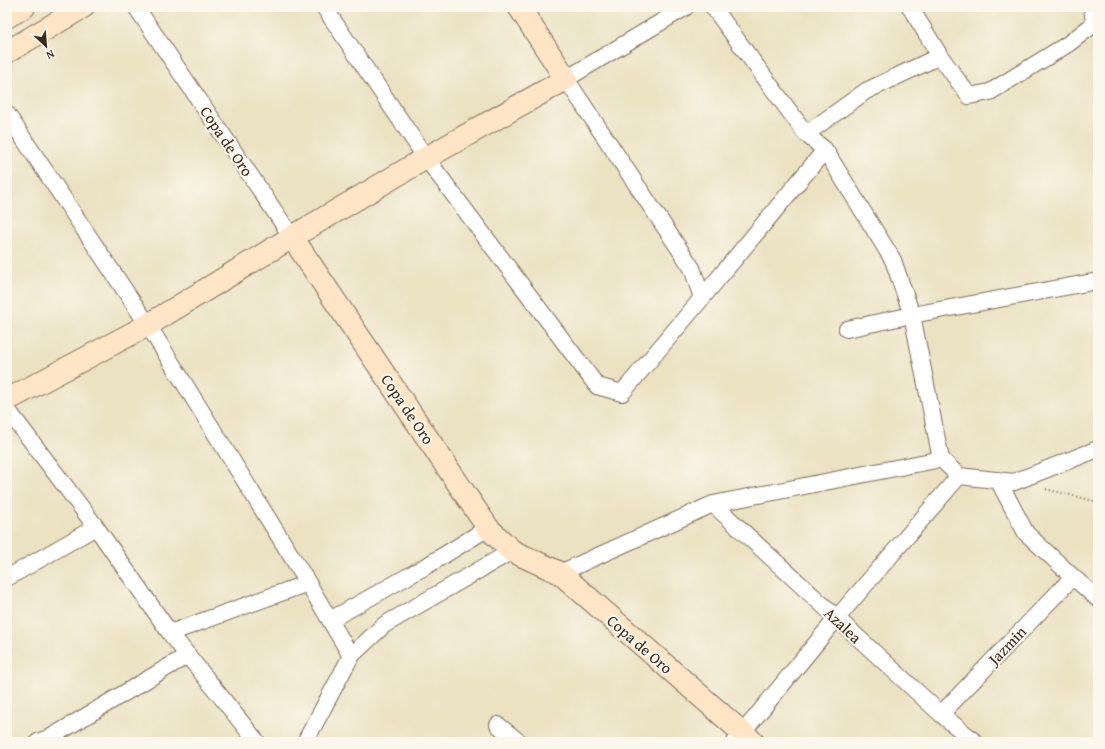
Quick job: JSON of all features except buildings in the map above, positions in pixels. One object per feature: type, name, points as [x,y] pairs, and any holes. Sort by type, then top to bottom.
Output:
[{"type":"street","points":[[7,17],[24,7]]},
{"type":"street","points":[[7,52],[84,7]]},
{"type":"street","name":"Copa de Oro","points":[[136,7],[488,528],[512,551],[560,573],[743,739]]},
{"type":"street","points":[[324,7],[426,158],[597,386],[622,392],[825,150]]},
{"type":"street","points":[[519,7],[692,268],[702,298]]},
{"type":"street","points":[[7,400],[148,325],[292,237],[426,158],[566,79],[686,7]]},
{"type":"street","points":[[713,7],[806,134],[825,150],[893,260],[912,316],[941,459],[959,476],[1014,482],[1098,449]]},
{"type":"street","points":[[910,7],[940,56],[969,96],[990,92],[1068,44],[1094,24],[1092,7]]},
{"type":"street","points":[[806,134],[866,92],[940,56]]},
{"type":"street","points":[[7,114],[148,325],[308,582],[351,656]]},
{"type":"street","points":[[847,329],[1098,281]]},
{"type":"street","points":[[7,409],[96,527],[170,633],[257,742]]},
{"type":"street","points":[[560,573],[713,504],[941,459]]},
{"type":"street","points":[[743,739],[836,618],[959,476]]},
{"type":"street","points":[[998,480],[1026,533],[1098,599]]},
{"type":"street","name":"Azalea","points":[[713,504],[940,714],[975,742]]},
{"type":"street","points":[[7,578],[96,527]]},
{"type":"street","points":[[330,620],[428,565],[488,528]]},
{"type":"street","points":[[305,742],[351,656],[384,625],[512,551]]},
{"type":"street","name":"Jazmin","points":[[940,714],[1073,577]]},
{"type":"street","points":[[170,633],[308,582]]},
{"type":"street","points":[[48,740],[188,655]]},
{"type":"street","points":[[498,725],[519,742]]},
{"type":"path","points":[[1014,482],[1098,502]]}]
